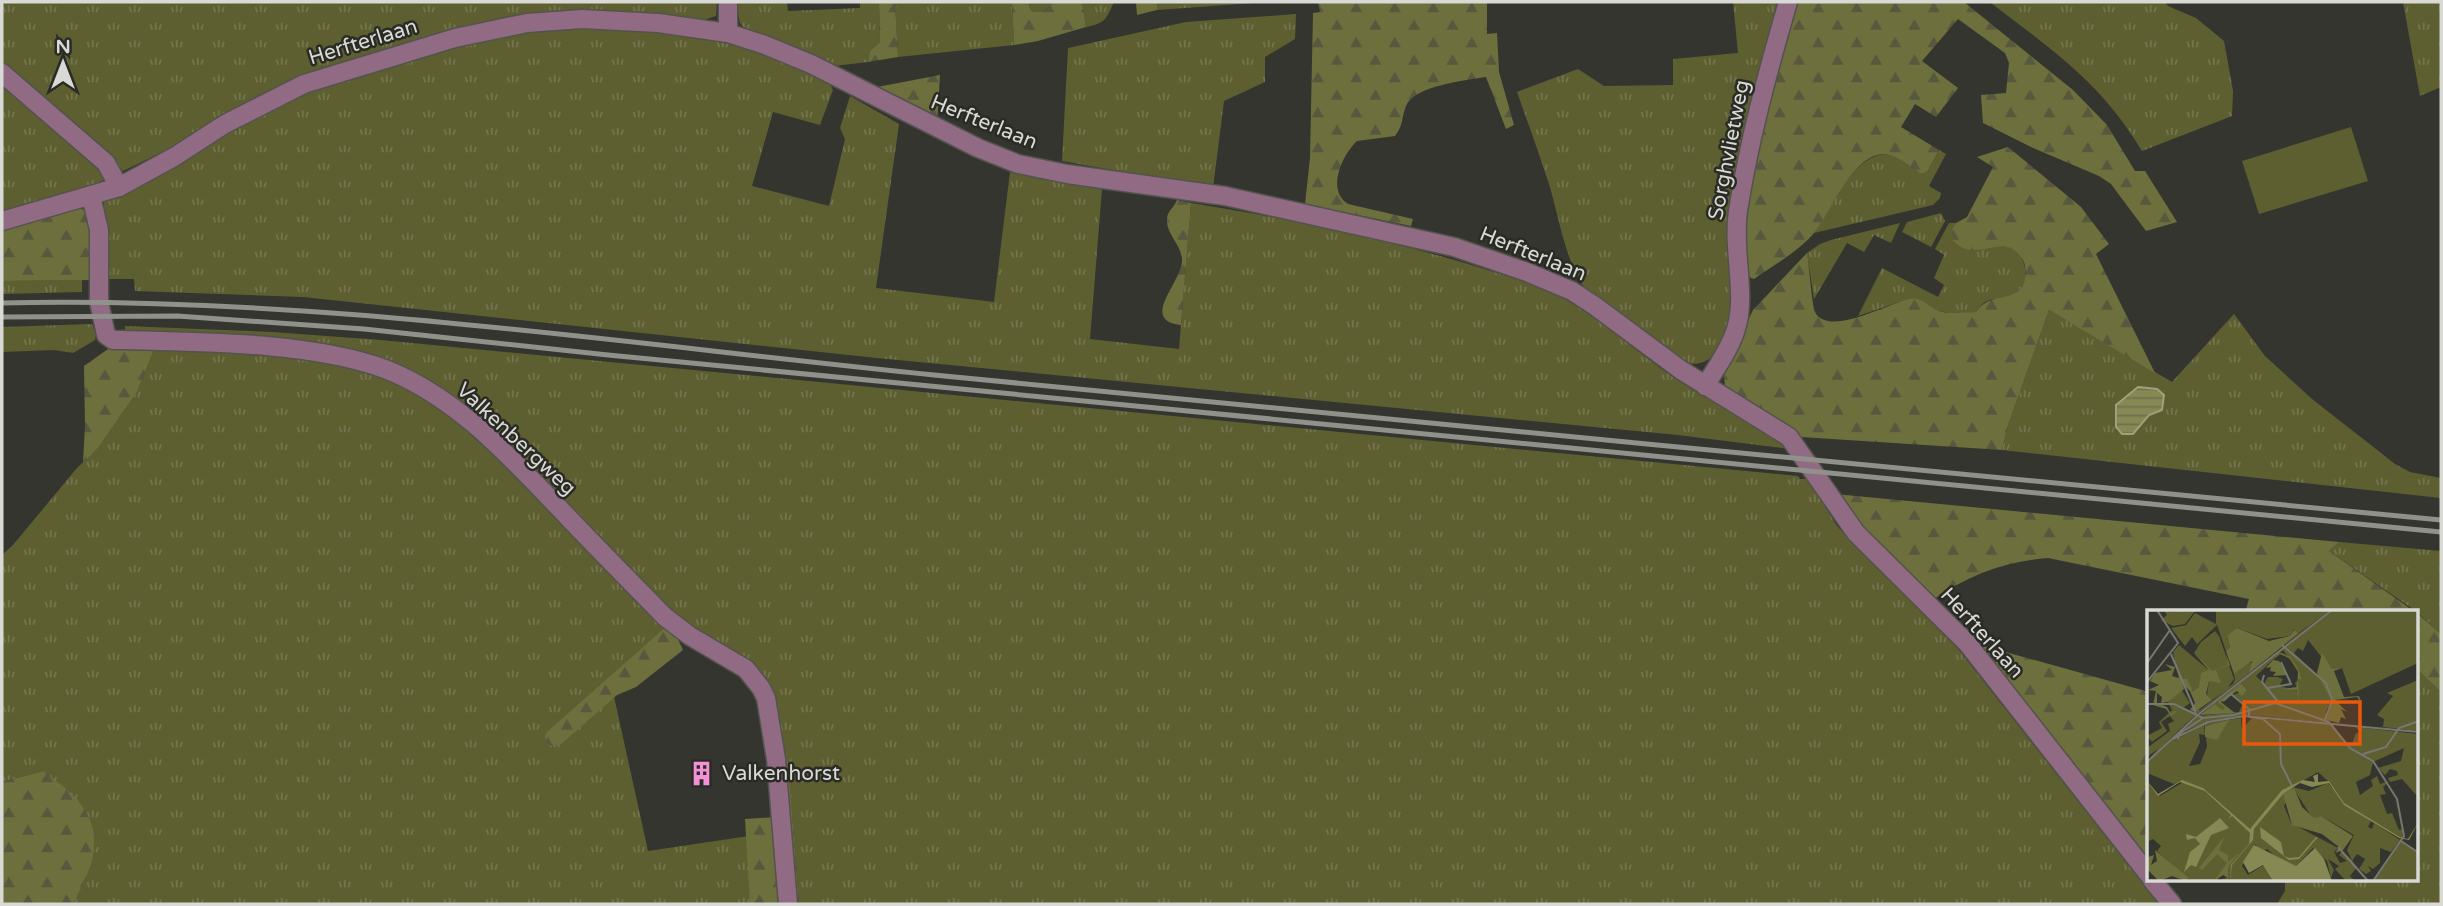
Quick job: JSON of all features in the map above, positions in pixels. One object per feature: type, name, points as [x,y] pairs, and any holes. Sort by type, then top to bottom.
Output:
[{"type":"street","points":[[728,2],[728,33]]},
{"type":"street","name":"Sorghvlietweg","points":[[1705,386],[1737,327],[1739,309],[1735,244],[1738,209],[1763,86],[1787,2]]},
{"type":"street","name":"Herfterlaan","points":[[2,221],[119,187],[166,162],[225,124],[304,84],[455,38],[527,23],[582,19],[658,23],[728,33],[811,65],[933,127],[1018,164],[1067,174],[1225,196],[1454,247],[1572,291],[1681,370],[1779,429],[1797,445],[1856,533],[1967,643],[2147,872]]},
{"type":"street","points":[[2,73],[106,163],[119,187]]},
{"type":"street","name":"Valkenbergweg","points":[[92,196],[99,229],[99,302],[106,335],[113,340],[122,341],[235,345],[338,356],[384,369],[404,378],[440,398],[496,444],[665,617],[690,636],[746,668],[761,688],[769,708],[788,904]]},
{"type":"street","points":[[2153,881],[2172,904]]},
{"type":"green space","points":[[2,2],[717,2],[716,16],[703,20],[625,11],[551,11],[505,17],[436,34],[291,80],[193,137],[123,171],[2,63]]},
{"type":"green space","points":[[736,2],[787,2],[788,11],[860,8],[860,2],[879,2],[880,42],[870,51],[868,62],[834,66],[748,32],[740,23]]},
{"type":"green space","points":[[879,2],[895,2],[898,57],[868,62],[870,51],[880,42]]},
{"type":"green space","points":[[895,2],[1012,2],[1014,45],[898,57]]},
{"type":"green space","points":[[1012,2],[1028,2],[1031,11],[1038,12],[1044,11],[1053,2],[1082,2],[1086,27],[1014,45]]},
{"type":"green space","points":[[1028,2],[1053,2],[1044,11],[1038,12],[1031,11]]},
{"type":"green space","points":[[1082,2],[1114,2],[1104,19],[1098,24],[1086,27]]},
{"type":"green space","points":[[1136,2],[1157,2],[1157,10],[1137,15]]},
{"type":"green space","points":[[1157,2],[1267,2],[1157,10]]},
{"type":"green space","points":[[1318,2],[1487,2],[1487,34],[1497,33],[1499,72],[1514,125],[1506,129],[1486,77],[1454,82],[1419,93],[1406,106],[1395,136],[1357,141],[1342,163],[1337,182],[1341,198],[1348,204],[1413,219],[1411,226],[1305,204],[1310,158],[1313,13],[1320,12]]},
{"type":"green space","points":[[1733,2],[1780,2],[1755,96],[1730,330],[1713,356],[1701,363],[1685,363],[1587,291],[1580,280],[1568,254],[1549,184],[1517,92],[1578,69],[1604,86],[1673,85],[1673,59],[1738,53]]},
{"type":"green space","points":[[1794,2],[1964,2],[2073,90],[2107,125],[2135,171],[2145,171],[2177,222],[2146,231],[2111,184],[2099,176],[1983,123],[1981,95],[2006,93],[2009,63],[2005,53],[1958,19],[1922,61],[1958,88],[1936,117],[1915,104],[1901,127],[1939,150],[1927,172],[1921,174],[1889,155],[1877,155],[1865,161],[1845,183],[1814,233],[1794,252],[1754,279],[1751,278],[1747,267],[1746,248],[1754,171],[1768,96]]},
{"type":"green space","points":[[1990,2],[2165,2],[2168,6],[2196,18],[2224,41],[2233,91],[2232,116],[2142,151],[2092,86],[2055,52]]},
{"type":"green space","points":[[2403,2],[2441,2],[2441,87],[2420,96]]},
{"type":"green space","points":[[1296,14],[1295,39],[1265,57],[1265,82],[1224,101],[1213,188],[1062,161],[1068,48],[1186,22]]},
{"type":"green space","points":[[571,26],[645,30],[719,41],[775,58],[830,84],[833,90],[820,125],[773,112],[752,186],[829,206],[845,139],[840,128],[850,96],[899,124],[876,288],[994,302],[1010,172],[1102,189],[1090,339],[1179,349],[1191,203],[1237,211],[1416,249],[1548,290],[1598,321],[1676,379],[1764,429],[1791,449],[1678,435],[877,358],[303,297],[135,291],[134,279],[103,279],[104,201],[240,124],[306,90],[366,70],[470,43]]},
{"type":"green space","points":[[940,75],[937,125],[872,88]]},
{"type":"green space","points":[[2,84],[108,178],[2,215]]},
{"type":"green space","points":[[2351,127],[2368,181],[2259,214],[2242,161]]},
{"type":"green space","points":[[2008,147],[2081,207],[2109,244],[2096,254],[2155,373],[2049,310],[2007,428],[2002,450],[1801,437],[1725,385],[1723,372],[1753,310],[1807,253],[1815,312],[1822,319],[1832,321],[1859,317],[1910,299],[1919,299],[1944,312],[1976,312],[1989,301],[2018,292],[2025,278],[2025,264],[2016,251],[2004,247],[1966,249],[1953,241],[1952,230],[1956,223],[1967,217],[1993,167],[1977,157]]},
{"type":"green space","points":[[1939,150],[1946,154],[1929,186],[1941,193],[1933,205],[1814,233],[1845,183],[1866,161],[1877,155],[1889,155],[1921,174],[1927,172]]},
{"type":"green space","points":[[1177,200],[1191,203],[1181,325],[1169,322],[1163,316],[1166,299],[1182,260],[1167,220]]},
{"type":"green space","points":[[74,207],[85,210],[92,219],[93,280],[2,281],[2,228]]},
{"type":"green space","points":[[1941,213],[1945,221],[1931,247],[1902,232],[1907,222]]},
{"type":"green space","points":[[1900,223],[1891,243],[1874,235],[1864,252],[1847,243],[1814,299],[1807,253],[1831,240]]},
{"type":"green space","points":[[1949,223],[1956,223],[1993,246],[2014,249],[2025,266],[2026,273],[2019,291],[2008,297],[1985,302],[1976,312],[1953,314],[1899,302],[1858,316],[1882,268],[1938,297],[1944,285],[1934,278],[1944,255],[1935,249]]},
{"type":"green space","points":[[82,280],[82,292],[2,294],[2,281]]},
{"type":"green space","points":[[2049,310],[2172,382],[2234,314],[2265,356],[2312,399],[2395,464],[2410,472],[2441,478],[2441,498],[2002,450],[2007,428]],"holes":[[[2138,387],[2151,389],[2162,410],[2149,415],[2133,434],[2119,402]]]},
{"type":"green space","points":[[92,324],[95,340],[73,353],[54,350],[2,352],[2,327]]},
{"type":"green space","points":[[125,326],[381,340],[1798,476],[1800,479],[1808,479],[1837,526],[1958,649],[2159,904],[799,904],[788,763],[779,760],[771,701],[679,622],[565,506],[391,367],[125,336]]},
{"type":"green space","points":[[111,347],[155,347],[137,392],[98,448],[83,463],[84,366]]},
{"type":"green space","points":[[155,347],[326,360],[398,381],[458,419],[491,449],[669,628],[613,692],[648,851],[749,836],[754,904],[74,904],[80,889],[43,771],[2,782],[2,555],[77,468],[98,448],[137,392]]},
{"type":"green space","points":[[1835,494],[2339,542],[2329,551],[2412,610],[2246,610],[2249,599],[2048,558],[2017,562],[1988,571],[1934,599]]},
{"type":"green space","points":[[2339,542],[2441,551],[2441,634],[2418,610],[2414,610],[2329,551]]},
{"type":"green space","points":[[2418,614],[2441,634],[2441,692],[2418,670]]},
{"type":"green space","points":[[667,626],[677,637],[683,650],[636,687],[617,695],[560,745],[551,746],[546,742],[547,732]]},
{"type":"green space","points":[[1977,644],[2147,691],[2147,863]]},
{"type":"green space","points":[[2418,670],[2441,692],[2441,904],[2277,904],[2285,891],[2285,881],[2418,881]]},
{"type":"green space","points":[[779,760],[788,762],[799,904],[791,904]]},
{"type":"green space","points":[[43,771],[67,789],[85,810],[94,834],[91,864],[74,904],[2,904],[2,782]]},
{"type":"green space","points":[[776,817],[780,904],[750,904],[745,819]]},
{"type":"green space","points":[[2181,903],[2277,904],[2182,904]]},
{"type":"shaded area","points":[[2138,387],[2157,389],[2164,395],[2162,410],[2149,415],[2133,434],[2122,434],[2116,427],[2116,405]]},
{"type":"railway","points":[[2,303],[236,307],[469,325],[934,375],[2441,520]]},
{"type":"railway","points":[[2,317],[177,316],[364,329],[608,355],[2441,532]]},
{"type":"place","name":"Valkenhorst","points":[[702,773]]}]
